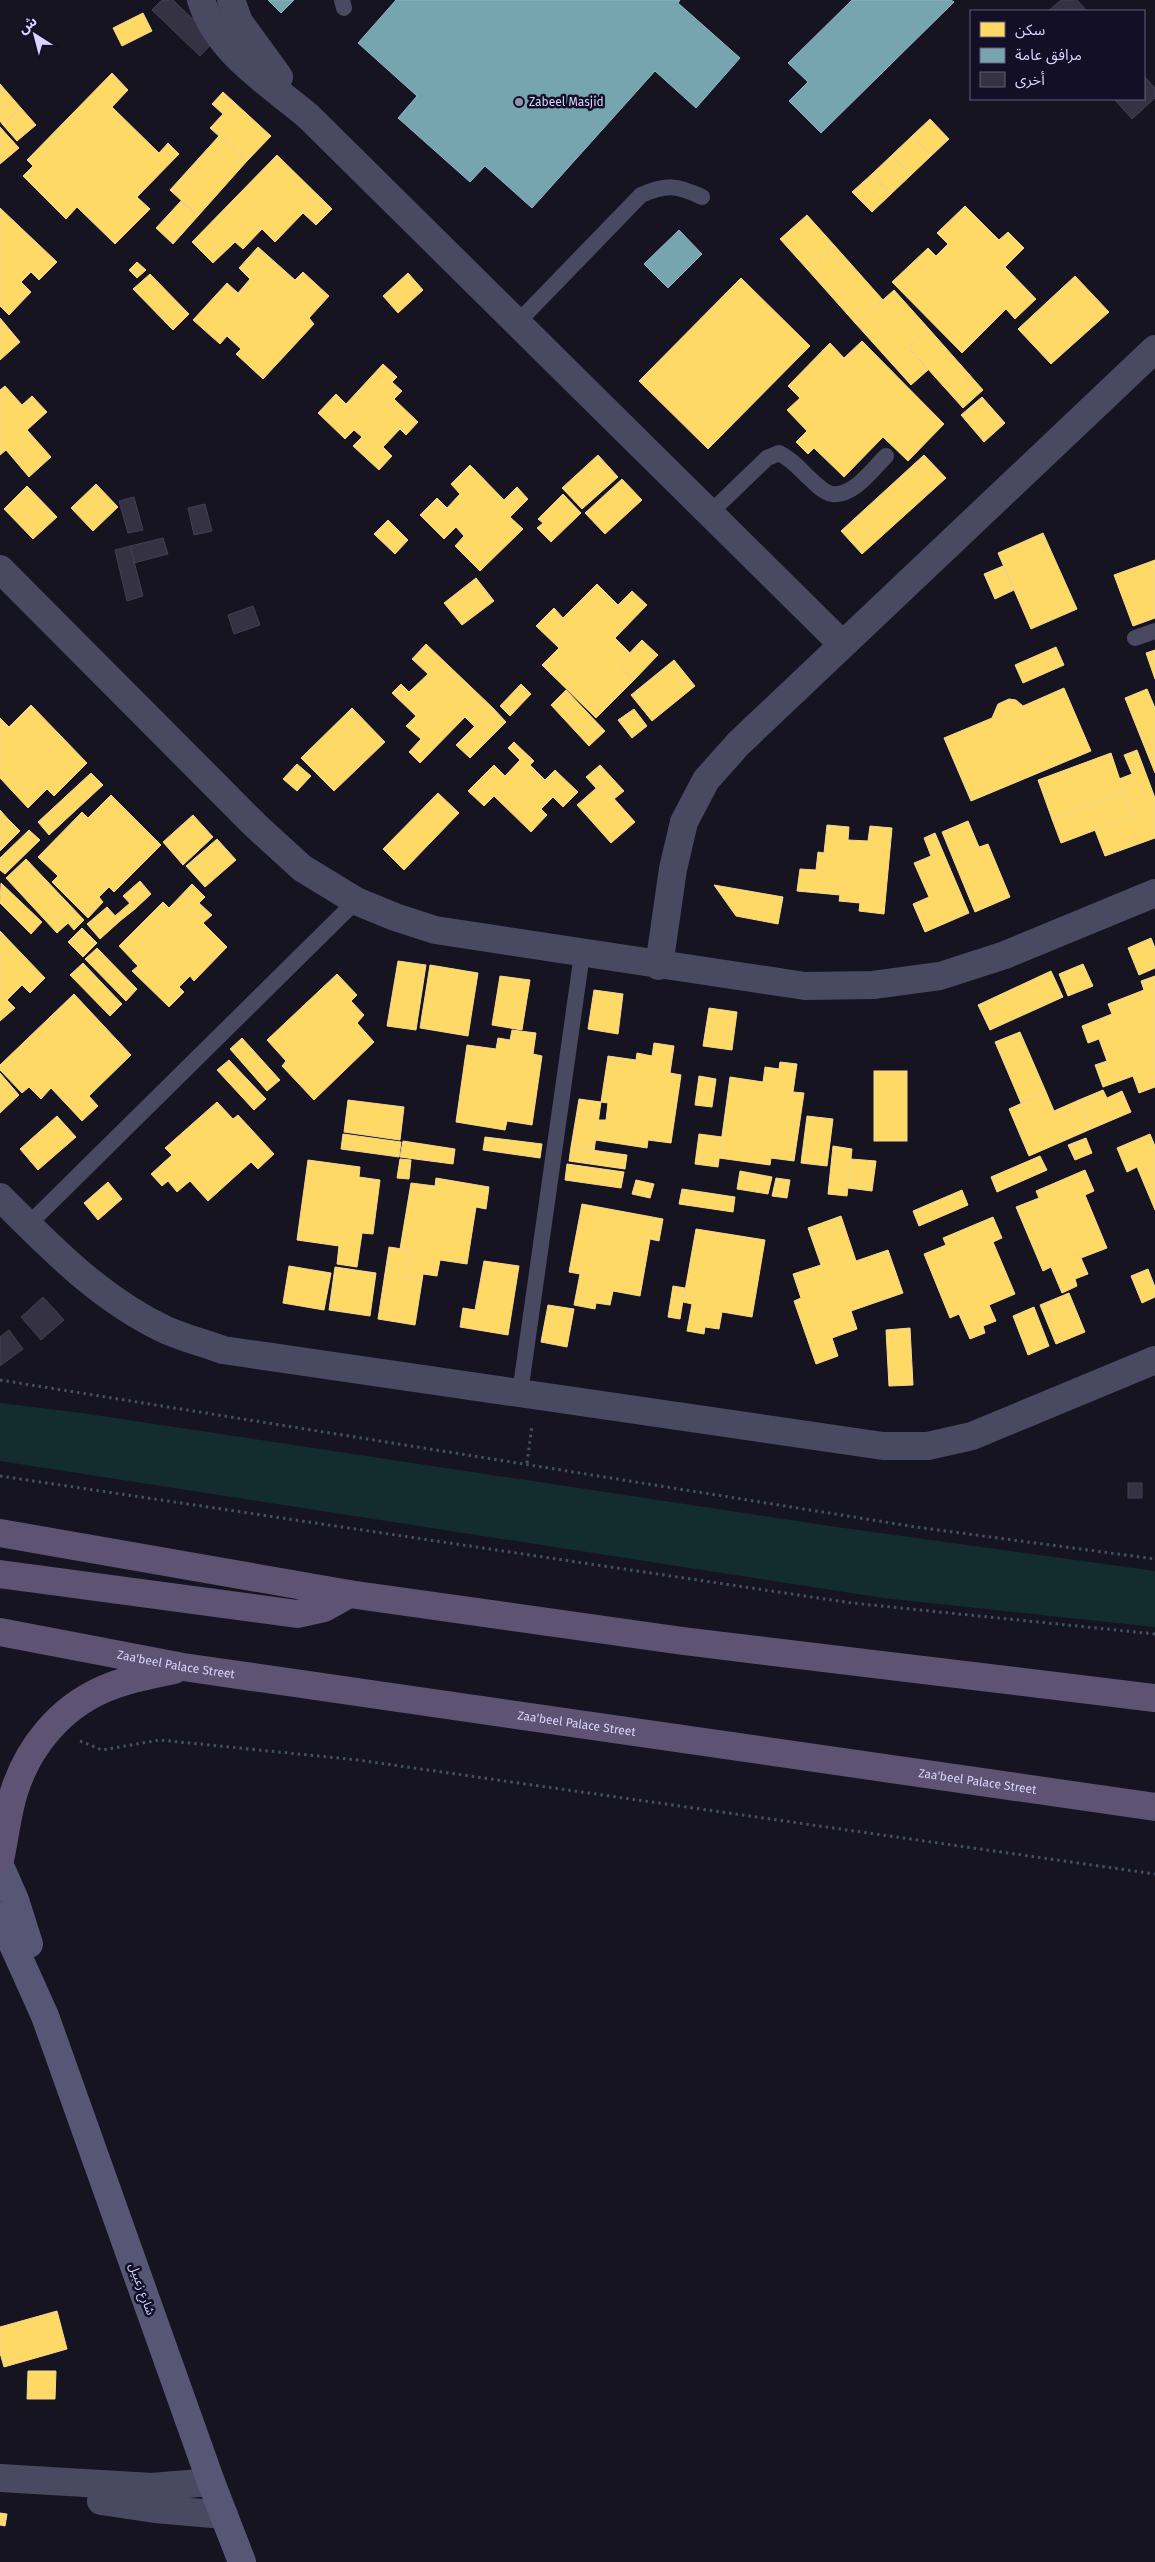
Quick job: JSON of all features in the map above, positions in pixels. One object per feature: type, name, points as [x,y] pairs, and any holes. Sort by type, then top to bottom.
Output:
[{"type":"main road","points":[[0,1533],[349,1594],[683,1641],[1155,1698]]},
{"type":"main road","points":[[0,1574],[297,1614],[324,1608],[349,1594]]},
{"type":"main road","name":"Zaa'beel Palace Street","points":[[0,1632],[183,1667],[1155,1807]]},
{"type":"main road","points":[[0,1860],[16,1787],[30,1755],[42,1737],[60,1717],[80,1701],[104,1688],[183,1667]]},
{"type":"street","points":[[201,0],[206,17],[220,40],[308,116],[842,644]]},
{"type":"street","points":[[231,0],[239,22],[308,116]]},
{"type":"street","points":[[659,966],[673,869],[684,822],[706,780],[738,744],[842,644],[1155,349]]},
{"type":"street","points":[[2,576],[255,825],[302,868],[356,901],[395,917],[435,930],[659,966],[805,986],[873,985],[940,976],[1005,955],[1155,893]]},
{"type":"street","points":[[0,1197],[68,1263],[114,1301],[166,1330],[223,1350],[883,1446],[928,1446],[972,1436],[1155,1360]]},
{"type":"street","name":"شارع زعبيل","points":[[0,1866],[28,1938],[45,2016]]},
{"type":"street","name":"شارع زعبيل","points":[[0,1916],[45,2016],[211,2482],[242,2562]]},
{"type":"street","points":[[11,2479],[69,2481],[152,2488],[211,2482]]},
{"type":"street","points":[[11,2479],[57,2492],[115,2503],[224,2514]]},
{"type":"lane","points":[[518,322],[641,195],[661,187],[683,188],[702,197]]},
{"type":"lane","points":[[710,512],[767,458],[779,454],[790,458],[822,489],[832,494],[842,493],[857,485],[886,456]]},
{"type":"lane","points":[[1135,638],[1155,632]]},
{"type":"lane","points":[[28,1225],[356,901]]},
{"type":"lane","points":[[528,1394],[582,954]]},
{"type":"path","points":[[0,1380],[916,1527],[1155,1559]]},
{"type":"path","points":[[526,1463],[528,1394]]},
{"type":"path","points":[[0,1476],[852,1603],[1155,1634]]},
{"type":"path","points":[[42,1737],[60,1753],[72,1737],[102,1750],[160,1740],[358,1760],[1155,1874]]},
{"type":"green space","points":[[0,1403],[82,1413],[837,1527],[1155,1571],[1155,1627],[883,1598],[0,1461]]},
{"type":"building: سكن","points":[[143,13],[152,31],[122,46],[113,28]]},
{"type":"building: سكن","points":[[112,73],[128,90],[112,107],[159,153],[168,143],[179,154],[137,197],[150,209],[115,244],[77,207],[66,219],[23,176],[33,166],[27,160]]},
{"type":"building: سكن","points":[[0,84],[21,108],[3,125],[0,121]]},
{"type":"building: سكن","points":[[223,92],[271,136],[247,161],[210,128],[223,114],[212,104]]},
{"type":"building: سكن","points":[[21,108],[36,125],[17,141],[3,125]]},
{"type":"building: سكن","points":[[930,119],[949,139],[931,156],[912,136]]},
{"type":"building: سكن","points":[[0,127],[19,148],[0,164]]},
{"type":"building: سكن","points":[[219,136],[247,161],[198,216],[170,190]]},
{"type":"building: سكن","points":[[912,136],[931,156],[911,175],[892,155]]},
{"type":"building: سكن","points":[[277,155],[332,209],[316,225],[303,213],[275,242],[262,229],[243,249],[235,242],[213,263],[192,242]]},
{"type":"building: سكن","points":[[892,155],[911,175],[891,194],[872,174]]},
{"type":"building: سكن","points":[[872,174],[891,194],[872,212],[852,192]]},
{"type":"building: سكن","points":[[181,201],[198,216],[173,244],[156,228]]},
{"type":"building: سكن","points":[[965,206],[999,240],[1008,232],[1024,248],[1005,267],[1036,299],[1015,319],[1006,309],[962,353],[892,282],[928,248],[936,256],[948,244],[937,233]]},
{"type":"building: سكن","points":[[0,208],[57,262],[39,280],[31,272],[21,282],[31,292],[9,315],[0,306]]},
{"type":"building: سكن","points":[[807,215],[834,245],[807,269],[780,239]]},
{"type":"building: سكن","points":[[834,245],[883,300],[856,324],[807,269]]},
{"type":"building: سكن","points":[[258,247],[295,280],[303,272],[329,296],[309,318],[314,324],[263,379],[236,354],[241,349],[227,336],[220,344],[193,320],[227,283],[238,293],[250,279],[239,268]]},
{"type":"building: سكن","points":[[137,262],[146,270],[137,278],[129,270]]},
{"type":"building: سكن","points":[[408,273],[423,290],[398,313],[383,296]]},
{"type":"building: سكن","points":[[150,274],[189,314],[173,330],[133,289]]},
{"type":"building: سكن","points":[[1075,276],[1109,312],[1051,364],[1018,329]]},
{"type":"building: سكن","points":[[741,278],[810,346],[708,449],[639,381]]},
{"type":"building: سكن","points":[[894,290],[929,329],[908,347],[928,370],[911,385],[856,324]]},
{"type":"building: سكن","points":[[0,318],[20,342],[0,360]]},
{"type":"building: سكن","points":[[929,329],[983,390],[963,408],[908,347]]},
{"type":"building: سكن","points":[[862,341],[944,424],[908,461],[883,437],[844,477],[814,448],[808,454],[796,442],[807,431],[787,410],[800,398],[788,386],[830,343],[844,358]]},
{"type":"building: سكن","points":[[383,364],[397,377],[392,382],[402,391],[394,399],[418,422],[406,435],[400,429],[383,447],[392,456],[379,470],[353,446],[362,437],[354,430],[345,439],[318,413],[336,394],[346,404]]},
{"type":"building: سكن","points":[[5,386],[22,405],[32,396],[47,412],[27,430],[51,457],[29,477],[6,450],[0,455],[0,390]]},
{"type":"building: سكن","points":[[982,397],[1005,423],[984,442],[961,415]]},
{"type":"building: سكن","points":[[598,455],[618,477],[582,509],[562,488]]},
{"type":"building: سكن","points":[[924,455],[946,478],[862,554],[841,531]]},
{"type":"building: سكن","points":[[470,465],[504,500],[517,487],[528,499],[510,517],[523,529],[480,571],[455,546],[464,536],[456,527],[444,539],[420,515],[437,498],[447,508],[460,494],[451,484]]},
{"type":"building: سكن","points":[[622,479],[642,500],[605,534],[585,513]]},
{"type":"building: سكن","points":[[96,484],[118,507],[93,531],[71,508]]},
{"type":"building: سكن","points":[[27,486],[57,517],[33,539],[4,509]]},
{"type":"building: سكن","points":[[563,494],[581,513],[551,542],[537,528],[543,523],[538,519]]},
{"type":"building: سكن","points":[[388,520],[408,540],[395,554],[374,534]]},
{"type":"building: سكن","points":[[1043,533],[1077,609],[1031,629],[998,553]]},
{"type":"building: سكن","points":[[1155,560],[1155,618],[1133,626],[1114,575]]},
{"type":"building: سكن","points":[[1003,566],[1014,590],[995,599],[984,574]]},
{"type":"building: سكن","points":[[476,578],[494,601],[462,625],[444,603]]},
{"type":"building: سكن","points":[[597,584],[618,605],[632,591],[647,605],[615,638],[630,653],[618,665],[634,680],[596,718],[542,665],[559,648],[536,626],[554,608],[563,618]]},
{"type":"building: سكن","points":[[642,640],[658,655],[634,680],[618,665]]},
{"type":"building: سكن","points":[[426,644],[493,708],[475,727],[465,717],[420,763],[409,752],[421,739],[406,726],[416,716],[392,693],[401,684],[409,692],[428,674],[412,659]]},
{"type":"building: سكن","points":[[1056,647],[1064,665],[1023,683],[1015,665]]},
{"type":"building: سكن","points":[[1155,650],[1155,679],[1146,653]]},
{"type":"building: سكن","points":[[674,660],[695,686],[652,721],[631,695]]},
{"type":"building: سكن","points":[[521,684],[531,694],[510,716],[500,706]]},
{"type":"building: سكن","points":[[1064,688],[1091,751],[971,801],[944,738],[992,718],[998,704],[1009,699],[1016,700],[1023,706]]},
{"type":"building: سكن","points":[[1147,689],[1155,708],[1155,773],[1125,698]]},
{"type":"building: سكن","points":[[566,690],[605,731],[589,746],[551,705]]},
{"type":"building: سكن","points":[[31,705],[87,763],[54,796],[47,789],[28,808],[0,778],[0,718],[9,727]]},
{"type":"building: سكن","points":[[352,708],[385,742],[334,791],[301,758]]},
{"type":"building: سكن","points":[[493,708],[506,722],[470,758],[456,745]]},
{"type":"building: سكن","points":[[634,709],[647,726],[632,738],[618,720]]},
{"type":"building: سكن","points":[[514,742],[534,761],[530,765],[545,780],[555,770],[578,792],[563,807],[553,797],[541,809],[547,815],[531,832],[494,796],[484,806],[468,791],[494,765],[505,776],[520,760],[508,748]]},
{"type":"building: سكن","points":[[1137,750],[1155,798],[1155,838],[1105,856],[1095,830],[1133,816],[1119,779],[1132,774],[1124,755]]},
{"type":"building: سكن","points":[[1111,753],[1124,792],[1052,819],[1038,780]]},
{"type":"building: سكن","points":[[297,764],[311,776],[297,791],[283,779]]},
{"type":"building: سكن","points":[[600,765],[624,791],[614,799],[601,784],[596,788],[586,777]]},
{"type":"building: سكن","points":[[91,773],[103,785],[49,835],[38,822]]},
{"type":"building: سكن","points":[[601,784],[635,822],[611,843],[577,805]]},
{"type":"building: سكن","points":[[1124,792],[1133,816],[1061,843],[1052,819]]},
{"type":"building: سكن","points":[[438,793],[459,813],[404,870],[383,849]]},
{"type":"building: سكن","points":[[111,795],[161,845],[114,892],[109,887],[99,897],[103,902],[88,918],[52,882],[58,876],[38,857],[82,812],[88,818]]},
{"type":"building: سكن","points":[[0,810],[8,819],[0,827]]},
{"type":"building: سكن","points":[[193,815],[213,837],[183,865],[163,842]]},
{"type":"building: سكن","points":[[8,819],[20,831],[0,851],[0,827]]},
{"type":"building: سكن","points":[[968,821],[979,847],[988,844],[1010,897],[975,912],[942,832]]},
{"type":"building: سكن","points":[[827,825],[849,827],[848,840],[868,841],[870,826],[892,828],[884,914],[859,911],[860,903],[839,901],[840,895],[797,891],[800,869],[816,870],[818,852],[824,853]]},
{"type":"building: سكن","points":[[29,830],[40,840],[5,874],[0,870],[0,858]]},
{"type":"building: سكن","points":[[935,833],[969,913],[925,932],[913,904],[929,897],[914,863],[931,856],[924,838]]},
{"type":"building: سكن","points":[[217,839],[236,860],[205,887],[186,866]]},
{"type":"building: سكن","points":[[26,859],[84,920],[74,930],[68,923],[57,933],[6,878]]},
{"type":"building: سكن","points":[[140,881],[151,894],[135,909],[123,896]]},
{"type":"building: سكن","points":[[1,883],[42,922],[31,934],[0,903]]},
{"type":"building: سكن","points":[[192,884],[205,897],[199,903],[212,915],[203,923],[227,947],[194,981],[190,976],[179,987],[184,992],[169,1007],[132,971],[138,966],[119,946],[163,902],[169,908]]},
{"type":"building: سكن","points":[[714,885],[783,897],[778,924],[736,916]]},
{"type":"building: سكن","points":[[130,903],[135,909],[120,921],[115,916]]},
{"type":"building: سكن","points":[[107,907],[120,921],[100,939],[87,924]]},
{"type":"building: سكن","points":[[82,928],[97,943],[83,957],[68,942]]},
{"type":"building: سكن","points":[[0,931],[45,978],[30,993],[22,985],[7,1000],[15,1008],[0,1021]]},
{"type":"building: سكن","points":[[1151,938],[1155,948],[1155,968],[1139,975],[1128,948]]},
{"type":"building: سكن","points":[[97,948],[137,989],[126,1001],[85,959]]},
{"type":"building: سكن","points":[[398,961],[426,965],[416,1030],[387,1026]]},
{"type":"building: سكن","points":[[83,963],[122,1004],[110,1016],[70,975]]},
{"type":"building: سكن","points":[[1083,964],[1093,986],[1068,996],[1059,974]]},
{"type":"building: سكن","points":[[430,965],[478,973],[468,1036],[420,1028]]},
{"type":"building: سكن","points":[[1051,971],[1063,997],[990,1030],[978,1005]]},
{"type":"building: سكن","points":[[337,974],[357,995],[351,1001],[364,1015],[357,1023],[374,1042],[314,1100],[282,1066],[286,1061],[267,1040]]},
{"type":"building: سكن","points":[[500,976],[530,980],[522,1030],[492,1025]]},
{"type":"building: سكن","points":[[1155,976],[1155,1087],[1139,1093],[1133,1076],[1103,1087],[1095,1065],[1107,1061],[1099,1039],[1088,1043],[1082,1026],[1112,1014],[1108,1004],[1144,990],[1141,981]]},
{"type":"building: سكن","points":[[594,990],[623,994],[618,1034],[588,1029]]},
{"type":"building: سكن","points":[[74,994],[131,1055],[89,1096],[98,1106],[82,1121],[51,1088],[41,1099],[29,1087],[22,1093],[0,1070],[0,1065]]},
{"type":"building: سكن","points":[[709,1008],[737,1012],[732,1050],[703,1046]]},
{"type":"building: سكن","points":[[512,1030],[536,1033],[533,1054],[542,1056],[532,1125],[507,1121],[505,1130],[456,1122],[467,1045],[496,1049],[498,1038],[510,1040]]},
{"type":"building: سكن","points":[[1020,1032],[1046,1092],[1021,1103],[995,1042]]},
{"type":"building: سكن","points":[[242,1038],[280,1080],[267,1091],[230,1049]]},
{"type":"building: سكن","points":[[654,1043],[674,1046],[670,1073],[681,1075],[671,1143],[648,1140],[647,1148],[595,1140],[598,1120],[606,1120],[608,1103],[601,1102],[608,1056],[636,1060],[637,1053],[652,1056]]},
{"type":"building: سكن","points":[[229,1060],[266,1099],[254,1110],[217,1070]]},
{"type":"building: سكن","points":[[780,1062],[797,1064],[793,1092],[804,1093],[794,1161],[771,1158],[770,1165],[719,1158],[730,1077],[763,1082],[765,1067],[779,1069]]},
{"type":"building: سكن","points":[[874,1071],[907,1071],[907,1141],[874,1141]]},
{"type":"building: سكن","points":[[0,1073],[19,1095],[0,1113]]},
{"type":"building: سكن","points":[[699,1076],[716,1079],[712,1107],[695,1105]]},
{"type":"building: سكن","points":[[1103,1090],[1107,1098],[1122,1091],[1131,1112],[1091,1129],[1079,1100]]},
{"type":"building: سكن","points":[[1046,1092],[1054,1111],[1079,1100],[1091,1129],[1029,1156],[1009,1109]]},
{"type":"building: سكن","points":[[579,1099],[601,1102],[594,1151],[571,1147]]},
{"type":"building: سكن","points":[[348,1100],[404,1107],[400,1140],[344,1132]]},
{"type":"building: سكن","points":[[217,1102],[233,1119],[238,1115],[274,1154],[258,1169],[251,1162],[208,1201],[190,1181],[177,1192],[168,1181],[162,1186],[151,1174],[172,1155],[165,1148]]},
{"type":"building: سكن","points":[[57,1116],[76,1137],[38,1170],[20,1149]]},
{"type":"building: سكن","points":[[807,1116],[833,1119],[827,1166],[801,1163]]},
{"type":"building: سكن","points":[[343,1134],[401,1142],[399,1157],[341,1149]]},
{"type":"building: سكن","points":[[699,1134],[722,1137],[718,1167],[695,1164]]},
{"type":"building: سكن","points":[[1150,1134],[1155,1146],[1155,1210],[1137,1167],[1127,1172],[1117,1148]]},
{"type":"building: سكن","points":[[485,1137],[542,1144],[540,1158],[483,1150]]},
{"type":"building: سكن","points":[[1086,1138],[1092,1153],[1075,1160],[1068,1145]]},
{"type":"building: سكن","points":[[403,1141],[455,1149],[453,1164],[400,1157]]},
{"type":"building: سكن","points":[[833,1146],[852,1149],[847,1196],[828,1194]]},
{"type":"building: سكن","points":[[571,1147],[627,1155],[625,1169],[569,1161]]},
{"type":"building: سكن","points":[[1040,1156],[1047,1170],[997,1192],[991,1177]]},
{"type":"building: سكن","points":[[400,1159],[411,1160],[409,1179],[397,1178]]},
{"type":"building: سكن","points":[[851,1159],[876,1161],[872,1191],[848,1188]]},
{"type":"building: سكن","points":[[308,1160],[360,1167],[359,1177],[380,1180],[373,1234],[362,1233],[357,1267],[337,1264],[339,1246],[297,1240]]},
{"type":"building: سكن","points":[[567,1164],[624,1172],[621,1188],[565,1180]]},
{"type":"building: سكن","points":[[1085,1170],[1094,1191],[1085,1195],[1107,1248],[1081,1258],[1088,1274],[1075,1279],[1077,1286],[1062,1293],[1051,1267],[1043,1271],[1016,1207],[1039,1198],[1036,1191]]},
{"type":"building: سكن","points":[[740,1171],[772,1177],[768,1194],[737,1189]]},
{"type":"building: سكن","points":[[436,1178],[489,1187],[486,1209],[476,1207],[467,1264],[440,1260],[437,1276],[423,1274],[422,1281],[405,1279],[409,1250],[400,1249],[411,1183],[435,1186]]},
{"type":"building: سكن","points":[[776,1178],[790,1180],[787,1198],[772,1196]]},
{"type":"building: سكن","points":[[636,1180],[654,1184],[650,1198],[632,1194]]},
{"type":"building: سكن","points":[[108,1182],[122,1199],[98,1220],[84,1203]]},
{"type":"building: سكن","points":[[682,1189],[735,1197],[733,1212],[679,1204]]},
{"type":"building: سكن","points":[[962,1190],[968,1205],[919,1226],[913,1211]]},
{"type":"building: سكن","points":[[582,1204],[663,1219],[659,1241],[650,1239],[640,1296],[613,1291],[610,1305],[596,1303],[595,1309],[574,1305],[580,1274],[569,1272]]},
{"type":"building: سكن","points":[[841,1216],[856,1261],[888,1250],[903,1293],[851,1311],[857,1329],[832,1338],[838,1356],[816,1364],[794,1301],[801,1298],[793,1274],[821,1265],[808,1228]]},
{"type":"building: سكن","points":[[993,1217],[1002,1238],[993,1242],[1015,1294],[989,1305],[996,1321],[983,1326],[985,1333],[970,1339],[959,1314],[950,1318],[924,1254],[946,1245],[943,1238]]},
{"type":"building: سكن","points":[[696,1229],[765,1240],[752,1317],[722,1312],[719,1329],[705,1327],[704,1334],[687,1331],[692,1304],[683,1302]]},
{"type":"building: سكن","points":[[389,1247],[409,1250],[405,1279],[422,1281],[415,1325],[378,1319]]},
{"type":"building: سكن","points":[[484,1261],[519,1266],[508,1335],[460,1327],[463,1308],[475,1310]]},
{"type":"building: سكن","points":[[289,1266],[331,1273],[324,1310],[283,1303]]},
{"type":"building: سكن","points":[[335,1267],[376,1273],[370,1316],[329,1310]]},
{"type":"building: سكن","points":[[1148,1269],[1155,1287],[1155,1297],[1142,1303],[1131,1276]]},
{"type":"building: سكن","points":[[673,1286],[685,1288],[680,1319],[668,1317]]},
{"type":"building: سكن","points":[[1069,1293],[1085,1332],[1056,1344],[1040,1305]]},
{"type":"building: سكن","points":[[548,1305],[574,1309],[567,1347],[541,1342]]},
{"type":"building: سكن","points":[[1034,1307],[1049,1346],[1028,1355],[1013,1316]]},
{"type":"building: سكن","points":[[910,1328],[913,1385],[889,1386],[886,1330]]},
{"type":"building: سكن","points":[[57,2311],[67,2349],[4,2367],[0,2353],[0,2327]]},
{"type":"building: سكن","points":[[28,2371],[56,2371],[55,2399],[27,2399]]},
{"type":"building: سكن","points":[[0,2513],[7,2514],[5,2526],[0,2525]]},
{"type":"building: مرافق عامة","points":[[268,0],[294,0],[281,13]]},
{"type":"building: مرافق عامة","name":"Zabeel Masjid","points":[[396,0],[680,0],[678,3],[740,58],[696,108],[655,71],[532,208],[485,166],[470,182],[398,118],[417,96],[358,43]]},
{"type":"building: مرافق عامة","points":[[852,0],[951,0],[954,2],[821,133],[789,101],[808,82],[788,63]]},
{"type":"building: مرافق عامة","points":[[679,230],[702,254],[668,288],[644,264]]},
{"type":"building: أخرى","points":[[162,0],[173,0],[215,40],[200,56],[152,10]]},
{"type":"building: أخرى","points":[[1061,0],[1077,0],[1086,10],[1049,10]]},
{"type":"building: أخرى","points":[[1145,77],[1155,88],[1155,98],[1132,119],[1115,100],[1145,100]]},
{"type":"building: أخرى","points":[[134,497],[143,530],[128,533],[119,501]]},
{"type":"building: أخرى","points":[[205,504],[212,531],[194,535],[188,508]]},
{"type":"building: أخرى","points":[[163,538],[168,554],[134,563],[130,546]]},
{"type":"building: أخرى","points":[[130,546],[143,596],[127,601],[115,550]]},
{"type":"building: أخرى","points":[[253,606],[260,625],[234,634],[228,615]]},
{"type":"building: أخرى","points":[[43,1297],[64,1320],[41,1340],[21,1317]]},
{"type":"building: أخرى","points":[[9,1330],[23,1349],[0,1366],[0,1337]]},
{"type":"building: أخرى","points":[[1128,1483],[1142,1483],[1142,1498],[1128,1498]]},
{"type":"place","name":"Zabeel Masjid","points":[[519,102]]}]
